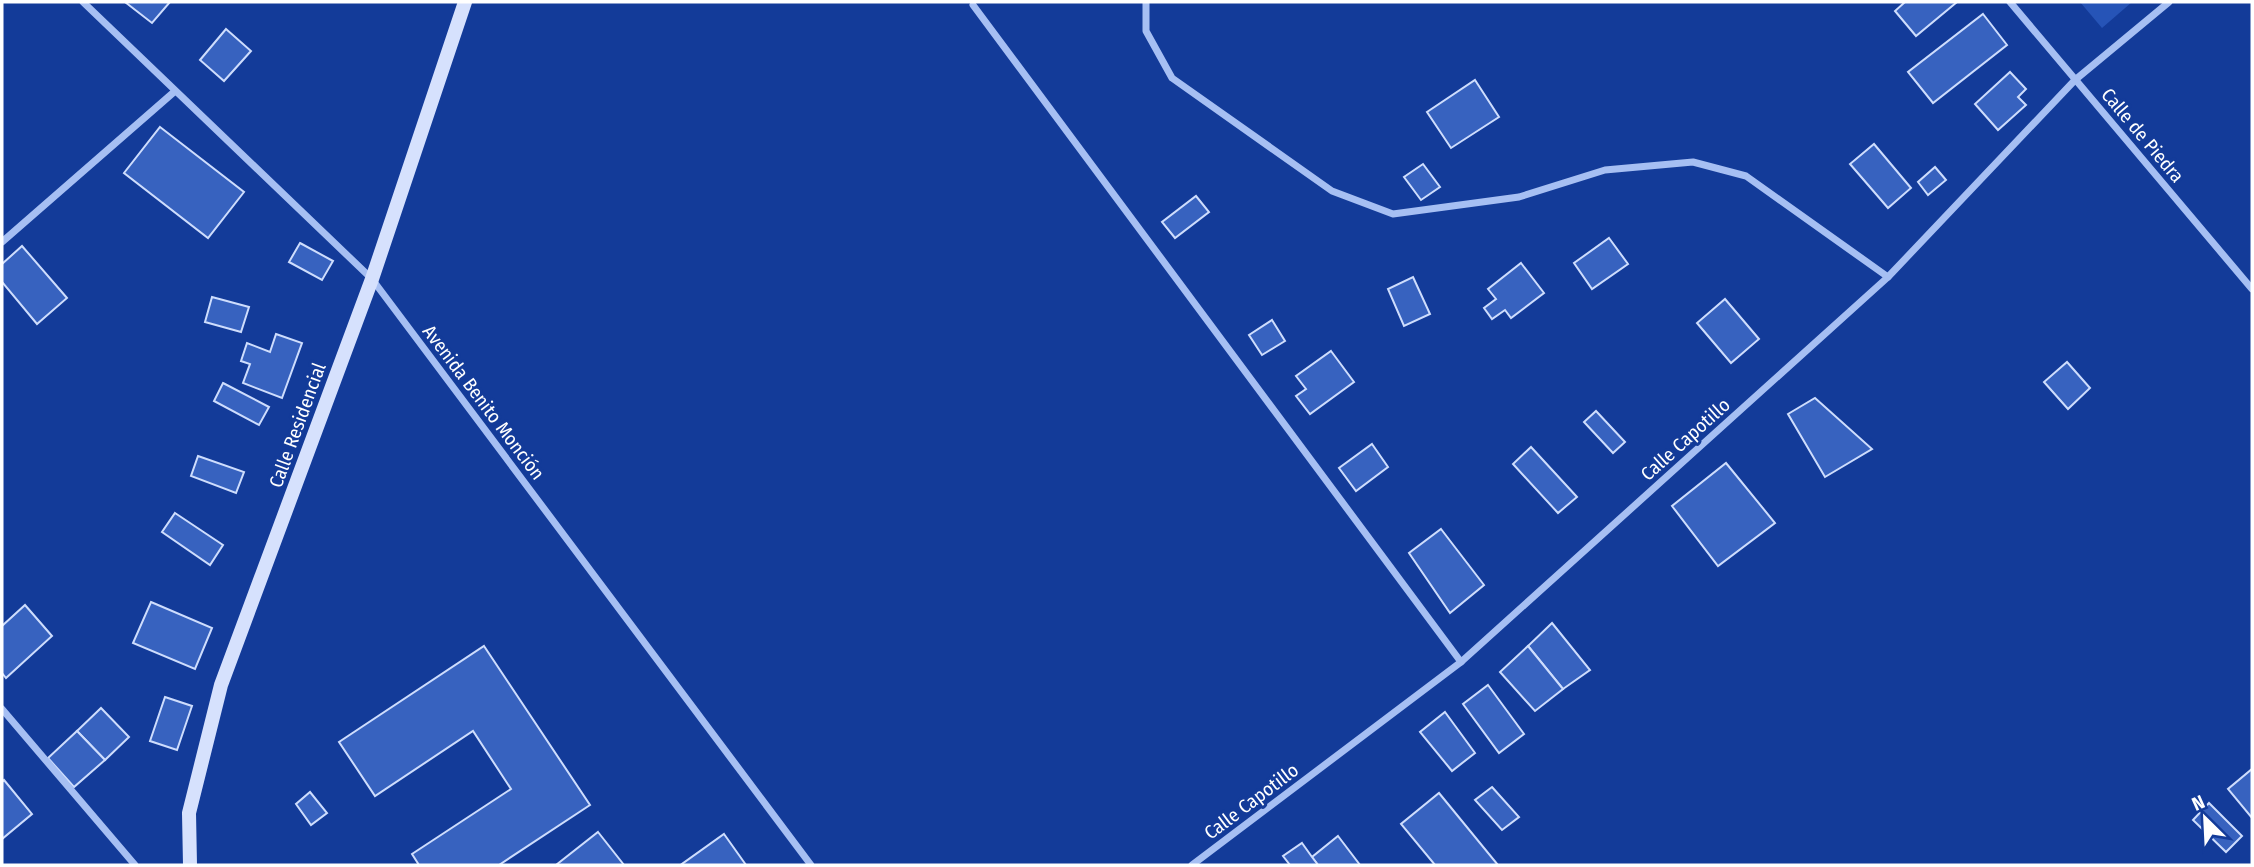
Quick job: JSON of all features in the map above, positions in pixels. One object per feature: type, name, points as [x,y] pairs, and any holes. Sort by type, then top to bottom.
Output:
[{"type":"main road","name":"Calle Residencial","points":[[190,865],[189,813],[221,685],[372,279],[465,2]]},
{"type":"street","name":"Avenida Benito Monción","points":[[83,2],[372,279],[811,865]]},
{"type":"street","points":[[1146,2],[1146,31],[1172,78],[1332,191],[1393,214],[1519,197],[1605,170],[1693,162],[1746,176],[1888,277]]},
{"type":"street","name":"Calle de Piedra","points":[[2010,2],[2252,289]]},
{"type":"street","name":"Calle Capotillo","points":[[1192,865],[1461,662],[1888,277],[2076,80],[2169,2]]},
{"type":"street","points":[[972,5],[1461,662]]},
{"type":"street","points":[[2,242],[174,92]]},
{"type":"street","points":[[2,709],[135,865]]},
{"type":"shaded area","points":[[2080,2],[2132,2],[2102,28]]},
{"type":"building","points":[[125,2],[170,2],[152,23]]},
{"type":"building","points":[[1905,2],[1957,2],[1916,36],[1895,11]]},
{"type":"building","points":[[1983,14],[2007,45],[1933,103],[1908,72]]},
{"type":"building","points":[[226,29],[251,51],[224,81],[200,60]]},
{"type":"building","points":[[2010,72],[2026,89],[2018,97],[2026,105],[1998,130],[1975,104]]},
{"type":"building","points":[[1475,80],[1499,117],[1451,148],[1427,112]]},
{"type":"building","points":[[160,127],[244,192],[208,238],[124,173]]},
{"type":"building","points":[[1874,144],[1911,188],[1888,208],[1850,164]]},
{"type":"building","points":[[1423,164],[1440,187],[1421,200],[1404,177]]},
{"type":"building","points":[[1935,167],[1946,180],[1928,195],[1918,182]]},
{"type":"building","points":[[1196,196],[1209,212],[1175,238],[1162,222]]},
{"type":"building","points":[[1609,238],[1628,264],[1592,289],[1574,263]]},
{"type":"building","points":[[300,243],[333,261],[322,280],[289,262]]},
{"type":"building","points":[[22,246],[67,298],[37,324],[2,282],[2,264]]},
{"type":"building","points":[[1521,263],[1544,293],[1511,318],[1505,310],[1492,319],[1484,308],[1496,299],[1488,289]]},
{"type":"building","points":[[1413,277],[1430,314],[1404,326],[1388,289]]},
{"type":"building","points":[[212,297],[249,307],[241,332],[205,322]]},
{"type":"building","points":[[1725,299],[1759,339],[1731,363],[1697,323]]},
{"type":"building","points":[[1272,320],[1285,341],[1262,355],[1249,335]]},
{"type":"building","points":[[276,334],[302,343],[282,398],[243,383],[250,364],[241,361],[247,343],[270,352]]},
{"type":"building","points":[[1331,351],[1354,382],[1310,414],[1296,396],[1306,389],[1296,376]]},
{"type":"building","points":[[2067,362],[2090,388],[2068,409],[2044,382]]},
{"type":"building","points":[[223,383],[269,407],[259,425],[214,401]]},
{"type":"building","points":[[1815,398],[1872,449],[1825,477],[1788,414]]},
{"type":"building","points":[[1596,411],[1625,442],[1613,453],[1584,422]]},
{"type":"building","points":[[1372,444],[1388,467],[1356,491],[1339,468]]},
{"type":"building","points":[[1531,447],[1577,497],[1558,513],[1513,464]]},
{"type":"building","points":[[198,456],[244,472],[236,493],[191,476]]},
{"type":"building","points":[[1726,463],[1775,523],[1718,566],[1672,506]]},
{"type":"building","points":[[175,513],[223,545],[210,565],[162,532]]},
{"type":"building","points":[[1441,529],[1484,585],[1450,613],[1409,553]]},
{"type":"building","points":[[151,602],[212,628],[195,669],[133,643]]},
{"type":"building","points":[[25,605],[52,636],[6,678],[2,673],[2,626]]},
{"type":"building","points":[[1552,623],[1590,670],[1563,689],[1528,646]]},
{"type":"building","points":[[484,646],[590,805],[499,865],[419,865],[412,854],[511,789],[473,731],[375,796],[339,742]]},
{"type":"building","points":[[1528,646],[1563,689],[1535,711],[1500,672]]},
{"type":"building","points":[[1488,685],[1524,734],[1499,753],[1463,704]]},
{"type":"building","points":[[165,697],[192,706],[177,750],[150,741]]},
{"type":"building","points":[[101,708],[129,737],[105,760],[77,731]]},
{"type":"building","points":[[1445,712],[1475,753],[1452,771],[1420,732]]},
{"type":"building","points":[[77,731],[105,760],[74,787],[48,758]]},
{"type":"building","points":[[2252,769],[2252,818],[2228,789]]},
{"type":"building","points":[[4,780],[32,814],[2,839],[2,782]]},
{"type":"building","points":[[1492,787],[1519,817],[1502,830],[1475,800]]},
{"type":"building","points":[[310,792],[327,813],[311,825],[296,804]]},
{"type":"building","points":[[1439,793],[1498,865],[1435,865],[1401,824]]},
{"type":"building","points":[[2209,803],[2242,836],[2226,852],[2193,820]]},
{"type":"building","points":[[598,832],[624,865],[556,865]]},
{"type":"building","points":[[724,834],[746,865],[682,864]]},
{"type":"building","points":[[1338,836],[1360,865],[1318,865],[1312,857]]},
{"type":"building","points":[[1302,843],[1318,865],[1290,865],[1283,856]]}]
